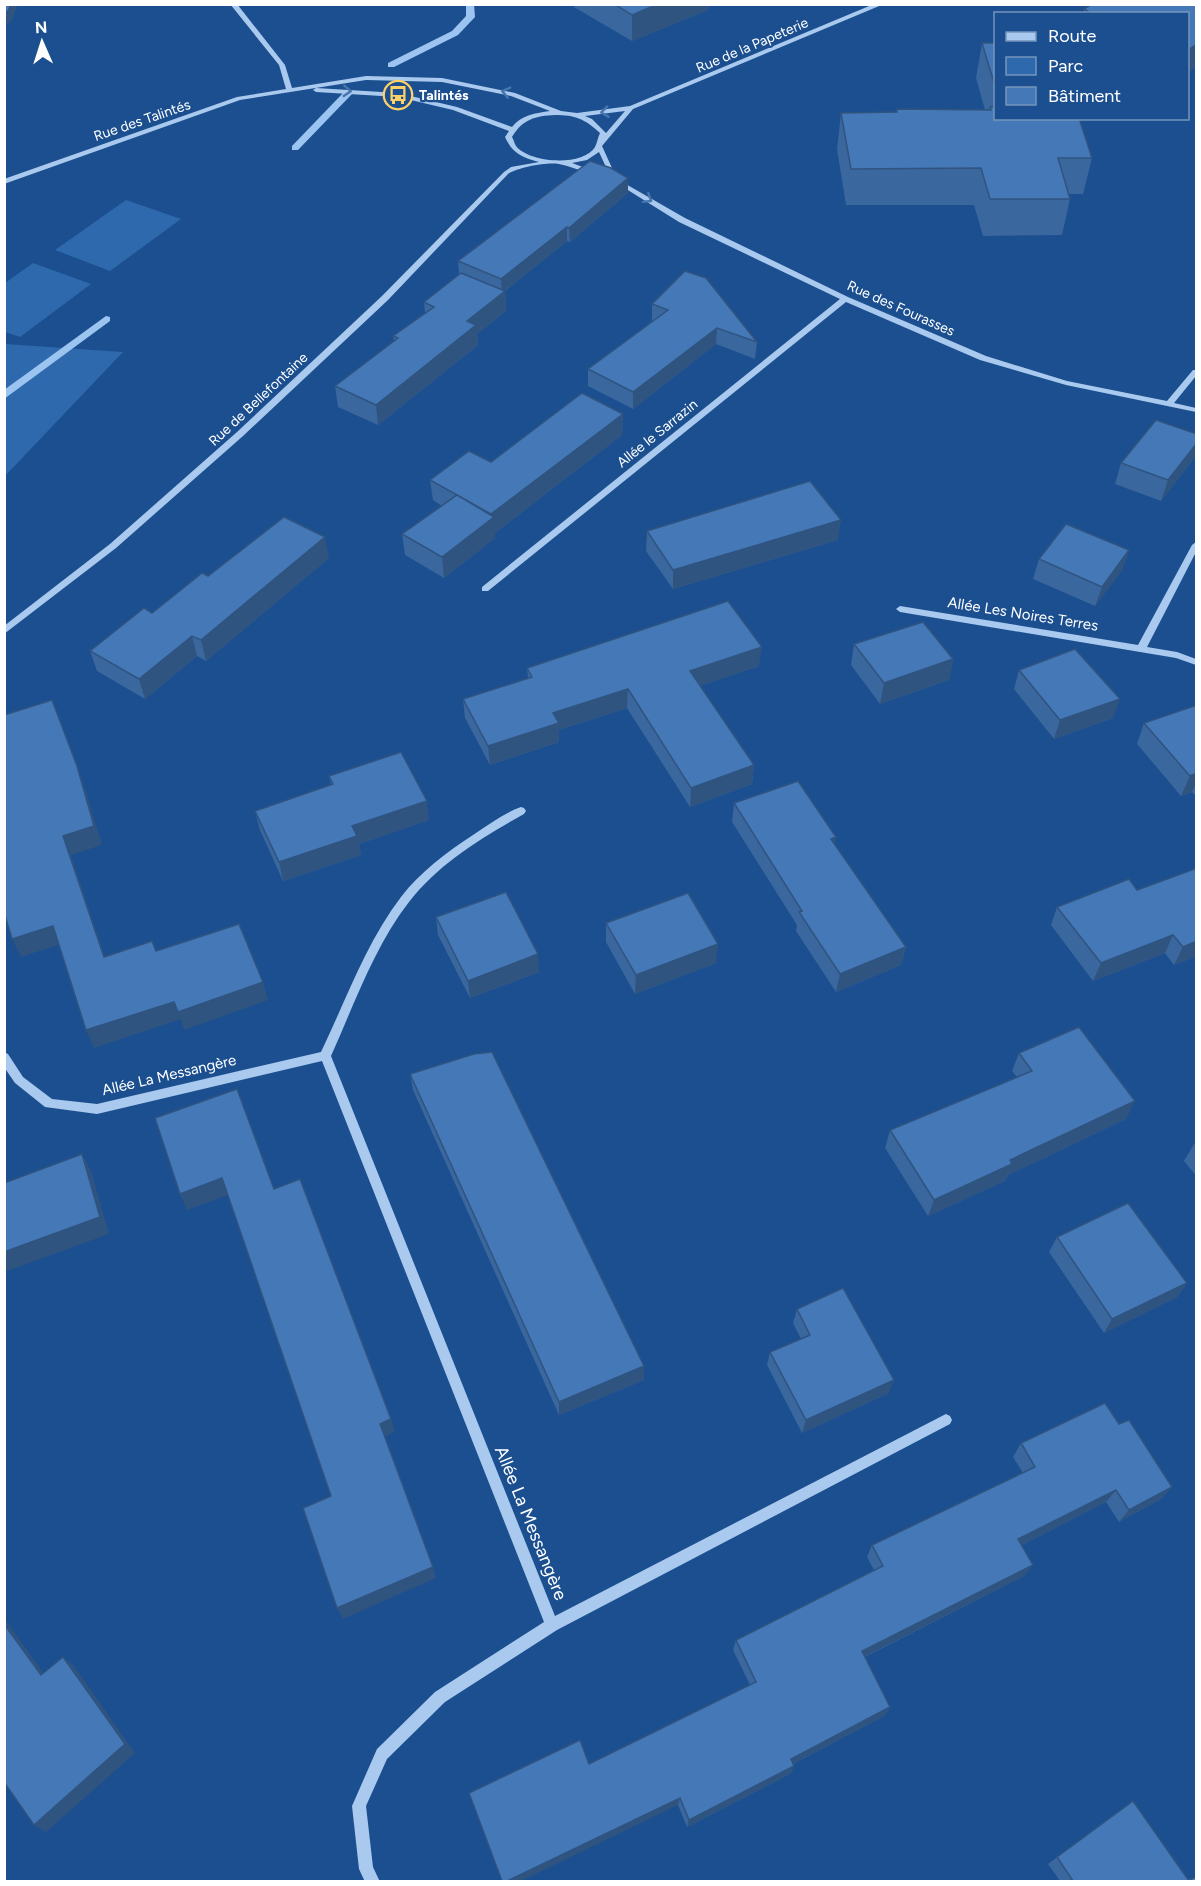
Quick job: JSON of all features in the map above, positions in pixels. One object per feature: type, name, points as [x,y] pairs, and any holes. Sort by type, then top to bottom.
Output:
[{"type":"street","points":[[233,4],[282,65],[289,88]]},
{"type":"street","name":"Rue de la Papeterie","points":[[578,115],[631,108],[881,4]]},
{"type":"street","name":"Rue des Talintés","points":[[4,182],[239,98],[289,88],[366,78],[442,81],[513,94],[561,113]]},
{"type":"street","name":"Rue des Talintés","points":[[289,88],[398,95],[454,108],[511,129]]},
{"type":"street","name":"Rue de la Papeterie","points":[[601,144],[631,108]]},
{"type":"street","points":[[549,162],[517,153],[510,145],[508,137],[511,129],[531,117],[561,113],[578,115],[598,126],[603,133],[601,144],[614,179]]},
{"type":"street","points":[[513,168],[585,157],[601,144]]},
{"type":"street","name":"Rue de Bellefontaine","points":[[4,631],[113,546],[240,434],[385,298],[513,168],[517,153]]},
{"type":"street","name":"Rue des Fourasses","points":[[561,162],[614,179],[682,220],[845,299],[983,358],[1066,383],[1197,410]]},
{"type":"street","name":"Allée le Sarrazin","points":[[485,589],[845,299]]},
{"type":"street","points":[[1168,405],[1197,372]]},
{"type":"street","points":[[1141,649],[1197,545]]},
{"type":"street","name":"Allée Les Noires Terres","points":[[900,609],[1177,655],[1197,662]]},
{"type":"street","points":[[325,1056],[394,914],[433,869],[479,834],[521,811]]},
{"type":"street","name":"Allée La Messangère","points":[[4,1057],[19,1080],[49,1104],[97,1108],[325,1056],[552,1625],[946,1420]]},
{"type":"street","points":[[373,1881],[366,1869],[359,1806],[382,1754],[440,1697],[552,1625]]},
{"type":"green space","points":[[126,200],[181,219],[110,271],[55,250]]},
{"type":"green space","points":[[33,263],[91,284],[20,337],[5,332],[5,283]]},
{"type":"green space","points":[[4,344],[123,352],[5,476]]},
{"type":"building","points":[[4,4],[11,4],[8,11],[4,13]]},
{"type":"building","points":[[614,4],[658,4],[632,15]]},
{"type":"building","points":[[1092,4],[1197,4],[1197,44],[1189,49],[1189,12],[1089,12],[1084,9]]},
{"type":"building","points":[[982,43],[994,43],[994,82]]},
{"type":"building","points":[[990,107],[994,107],[994,120],[1080,120],[1092,158],[1058,158],[1070,199],[990,199],[981,168],[851,169],[841,113],[897,112],[897,109],[991,110]]},
{"type":"building","points":[[590,161],[611,168],[628,178],[569,228],[567,227],[501,279],[458,261]]},
{"type":"building","points":[[685,271],[706,278],[757,342],[717,328],[633,392],[588,369],[668,310],[652,304]]},
{"type":"building","points":[[461,273],[505,291],[467,321],[476,325],[376,405],[335,386],[398,338],[393,336],[434,307],[424,302]]},
{"type":"building","points":[[582,393],[623,414],[491,514],[430,480],[469,451],[491,462]]},
{"type":"building","points":[[1156,420],[1197,434],[1197,443],[1168,480],[1121,463]]},
{"type":"building","points":[[810,481],[841,520],[673,570],[647,531]]},
{"type":"building","points":[[457,495],[494,517],[442,557],[402,534]]},
{"type":"building","points":[[284,517],[325,537],[201,640],[192,636],[139,679],[90,651],[144,608],[152,613],[202,573],[208,576]]},
{"type":"building","points":[[1066,524],[1129,550],[1102,587],[1039,559]]},
{"type":"building","points":[[728,601],[762,647],[690,671],[754,765],[691,788],[628,689],[553,713],[559,723],[488,746],[463,699],[532,677],[527,668]]},
{"type":"building","points":[[923,622],[953,659],[884,683],[854,644]]},
{"type":"building","points":[[1075,649],[1120,699],[1060,720],[1019,670]]},
{"type":"building","points":[[52,700],[77,766],[94,826],[63,836],[104,957],[152,941],[156,951],[239,924],[263,982],[178,1012],[174,1002],[86,1030],[53,926],[12,939],[4,912],[4,715]]},
{"type":"building","points":[[1197,705],[1197,773],[1190,776],[1144,723]]},
{"type":"building","points":[[401,752],[427,801],[352,826],[357,836],[279,862],[255,811],[333,784],[329,776]]},
{"type":"building","points":[[798,781],[836,837],[831,839],[906,947],[840,974],[799,912],[802,911],[734,803]]},
{"type":"building","points":[[1197,868],[1197,941],[1183,947],[1173,935],[1101,963],[1057,907],[1129,879],[1137,890]]},
{"type":"building","points":[[506,892],[538,954],[468,981],[436,917]]},
{"type":"building","points":[[688,893],[718,944],[636,975],[606,923]]},
{"type":"building","points":[[1079,1027],[1135,1101],[1010,1160],[1012,1164],[934,1200],[890,1130],[1032,1071],[1019,1053]]},
{"type":"building","points":[[492,1052],[644,1366],[559,1402],[410,1074],[474,1054]]},
{"type":"building","points":[[237,1089],[274,1189],[300,1179],[391,1419],[380,1424],[433,1567],[337,1608],[303,1508],[331,1496],[222,1178],[180,1194],[155,1118]]},
{"type":"building","points":[[82,1154],[100,1217],[4,1252],[4,1183]]},
{"type":"building","points":[[1128,1203],[1187,1283],[1112,1319],[1057,1237]]},
{"type":"building","points":[[843,1288],[894,1380],[806,1420],[770,1352],[810,1335],[797,1309]]},
{"type":"building","points":[[1105,1403],[1119,1424],[1129,1420],[1172,1487],[1129,1510],[1116,1490],[1018,1539],[1033,1565],[862,1651],[890,1707],[791,1759],[794,1766],[689,1820],[680,1798],[507,1881],[502,1881],[469,1793],[580,1740],[589,1764],[756,1682],[736,1640],[883,1566],[872,1545],[1035,1467],[1021,1443]]},
{"type":"building","points":[[4,1624],[41,1675],[63,1657],[125,1744],[34,1825],[4,1782]]},
{"type":"building","points":[[1133,1801],[1189,1881],[1073,1881],[1057,1857]]},
{"type":"waterway","points":[[391,65],[455,33],[471,17],[470,4]]},
{"type":"waterway","points":[[295,148],[347,94]]},
{"type":"waterway","points":[[4,396],[106,319]]},
{"type":"place","name":"Talintés","points":[[398,95]]}]
